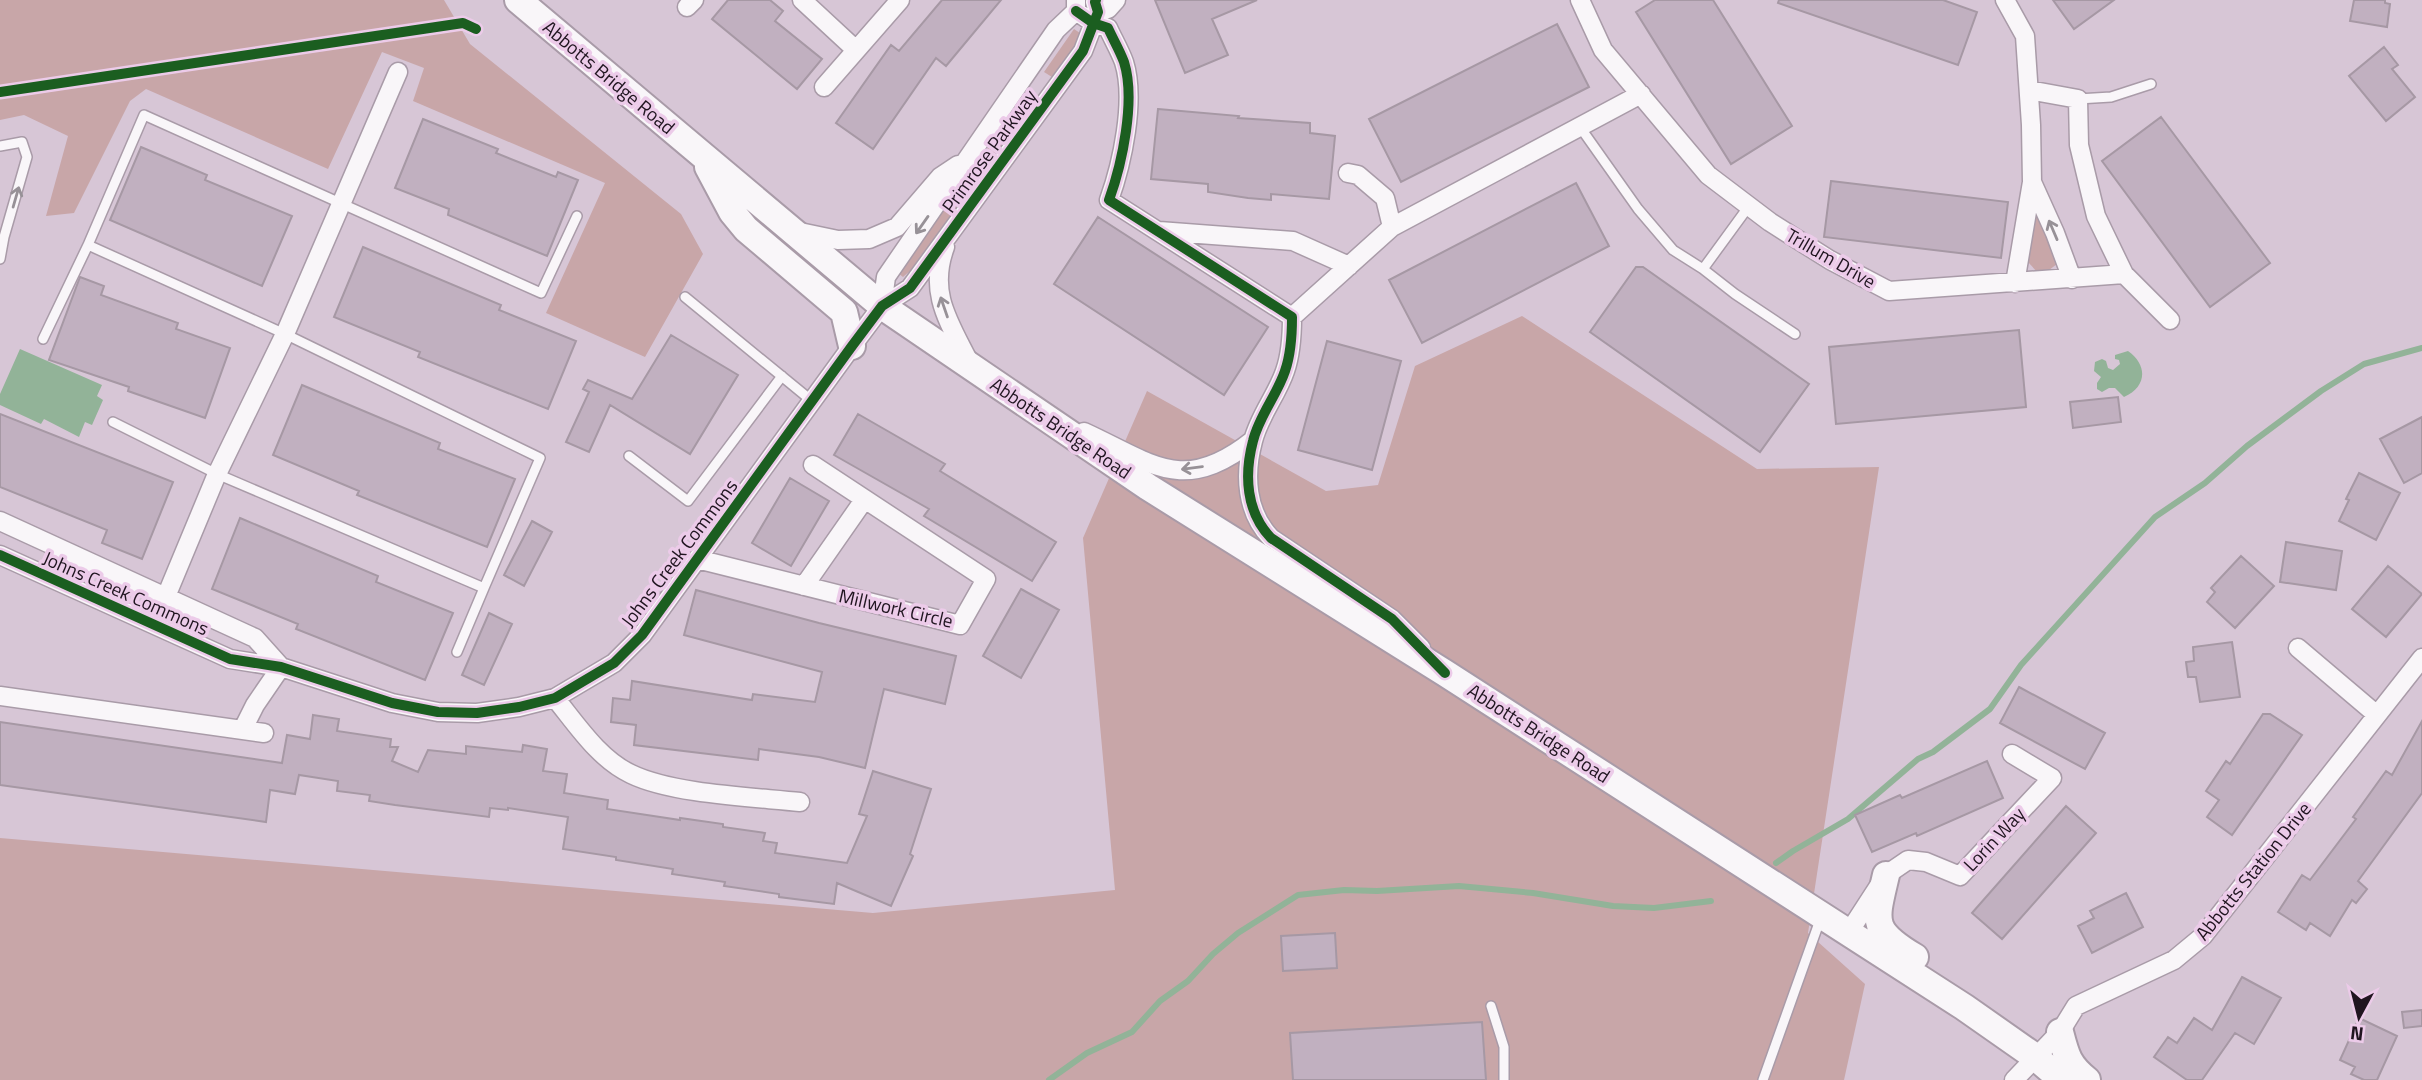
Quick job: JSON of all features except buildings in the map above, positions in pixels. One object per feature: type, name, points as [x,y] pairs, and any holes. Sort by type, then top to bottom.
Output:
[{"type":"main road","name":"Abbotts Bridge Road","points":[[518,0],[882,306],[1149,486],[1446,673],[1964,1007],[2034,1056],[2062,1080]]},
{"type":"main road","name":"Abbotts Bridge Road","points":[[700,153],[732,212],[746,229],[844,312],[852,346]]},
{"type":"main road","points":[[1886,875],[1876,916],[1880,928],[1906,952],[1962,987],[1969,999],[1964,1007]]},
{"type":"main road","points":[[2060,1032],[2067,1058],[2074,1069],[2087,1080]]},
{"type":"street","points":[[802,0],[856,50]]},
{"type":"street","points":[[824,88],[900,0]]},
{"type":"street","points":[[1076,5],[1096,12],[1108,9],[1116,0]]},
{"type":"street","name":"Trillum Drive","points":[[1580,0],[1603,50],[1708,175],[1830,260],[1889,291],[2124,274]]},
{"type":"street","points":[[2006,0],[2025,36],[2032,182],[2015,283]]},
{"type":"street","name":"Primrose Parkway","points":[[882,306],[886,277],[1076,5]]},
{"type":"street","points":[[1096,12],[1108,28],[1124,64],[1129,107],[1118,176],[1109,200],[1292,317]]},
{"type":"street","name":"Primrose Parkway","points":[[882,306],[910,288],[1054,92],[1083,51],[1096,12]]},
{"type":"street","points":[[155,623],[217,474],[285,334],[398,72]]},
{"type":"street","points":[[1027,74],[1054,92]]},
{"type":"street","points":[[2029,90],[2078,99],[2078,145],[2096,216],[2124,274],[2170,320]]},
{"type":"street","points":[[1446,673],[1392,619],[1271,538],[1259,526],[1251,508],[1248,483],[1253,440],[1285,372],[1292,341],[1292,317],[1392,227],[1641,94]]},
{"type":"street","points":[[792,231],[838,240],[869,239],[879,235],[897,227],[940,177],[967,159]]},
{"type":"street","points":[[1348,173],[1358,175],[1385,198],[1392,227]]},
{"type":"street","points":[[2032,182],[2072,279]]},
{"type":"street","points":[[1157,231],[1293,241],[1349,266]]},
{"type":"street","name":"Abbotts Bridge Road","points":[[950,233],[941,259],[937,287],[944,309],[972,368]]},
{"type":"street","name":"Johns Creek Commons","points":[[0,555],[230,659],[281,667],[392,703],[438,712],[477,713],[555,698],[614,663],[642,635],[882,306]]},
{"type":"street","points":[[1051,422],[1076,429],[1142,462],[1164,469],[1204,467],[1236,453],[1253,440]]},
{"type":"street","name":"Millwork Circle","points":[[697,559],[960,625],[986,579],[813,465]]},
{"type":"street","points":[[804,586],[864,500]]},
{"type":"street","name":"Johns Creek Commons","points":[[0,521],[255,639],[281,667]]},
{"type":"street","points":[[65,585],[78,556]]},
{"type":"street","points":[[2298,648],[2377,715]]},
{"type":"street","name":"Abbotts Station Drive","points":[[2014,1080],[2034,1056],[2060,1032],[2076,1006],[2174,960],[2203,936],[2422,658]]},
{"type":"street","points":[[243,729],[255,705],[281,667]]},
{"type":"street","points":[[0,696],[264,733]]},
{"type":"street","points":[[555,698],[590,740],[631,774],[676,788],[800,802]]},
{"type":"street","name":"Lorin Way","points":[[1821,915],[1846,914],[1861,904],[1871,889],[1886,875],[1908,860],[1926,862],[1960,876],[2052,778],[2012,754]]},
{"type":"street","points":[[1849,933],[1886,875]]},
{"type":"lane","points":[[2078,99],[2111,97],[2151,84]]},
{"type":"lane","points":[[43,339],[88,245],[144,115],[541,293],[577,216]]},
{"type":"lane","points":[[1580,127],[1638,209],[1673,250],[1795,334]]},
{"type":"lane","points":[[0,146],[22,142],[27,157],[2,237],[0,259]]},
{"type":"lane","points":[[1703,269],[1749,206]]},
{"type":"lane","points":[[88,245],[285,334],[540,458],[457,652]]},
{"type":"lane","points":[[685,297],[812,401]]},
{"type":"lane","points":[[629,456],[688,501],[782,376]]},
{"type":"lane","points":[[113,422],[217,474],[484,588]]},
{"type":"lane","points":[[1763,1080],[1821,915]]},
{"type":"lane","points":[[1491,1006],[1504,1047],[1504,1080]]},
{"type":"shaded area","points":[[0,0],[444,0],[470,44],[681,214],[703,254],[645,357],[546,313],[605,183],[413,101],[424,68],[382,52],[328,169],[146,89],[130,101],[74,213],[46,216],[68,136],[24,115],[0,120]]},
{"type":"shaded area","points":[[1074,29],[1083,35],[1052,77],[1044,72]]},
{"type":"shaded area","points":[[1029,91],[1036,96],[919,263],[903,277],[898,273]]},
{"type":"shaded area","points":[[2033,204],[2057,259],[2057,264],[2045,273],[2038,273],[2028,262]]},
{"type":"shaded area","points":[[1522,316],[1757,469],[1879,467],[1808,933],[1865,984],[1844,1080],[0,1080],[0,838],[873,913],[1115,890],[1083,538],[1147,391],[1326,491],[1378,485],[1415,366]]},
{"type":"shaded area","points":[[20,349],[102,385],[97,396],[103,400],[92,425],[85,422],[79,437],[44,419],[41,424],[0,405],[0,394]]},
{"type":"shaded area","points":[[2128,351],[2142,369],[2141,382],[2137,388],[2124,397],[2115,388],[2102,392],[2097,389],[2101,377],[2094,371],[2095,362],[2102,359],[2106,361],[2108,368],[2113,370],[2120,364],[2115,355]]},
{"type":"waterway","points":[[1776,863],[1848,819],[1918,759],[1933,752],[1990,709],[2021,665],[2155,517],[2205,483],[2247,446],[2321,391],[2364,364],[2422,348]]},
{"type":"waterway","points":[[1049,1080],[1087,1053],[1132,1032],[1160,1001],[1188,981],[1213,954],[1238,933],[1298,895],[1344,890],[1377,891],[1459,886],[1533,893],[1613,906],[1654,908],[1711,901]]},
{"type":"cycle path","points":[[0,555],[230,659],[281,667],[392,703],[438,712],[477,713],[555,698],[614,663],[642,635],[882,306],[910,288],[1083,51],[1098,12],[1096,0]]},
{"type":"cycle path","points":[[1076,11],[1093,23],[1108,28],[1124,62],[1127,77],[1129,95],[1126,132],[1119,169],[1109,200],[1292,317],[1287,365],[1259,423],[1250,454],[1249,492],[1256,517],[1271,538],[1392,619],[1445,673]]},
{"type":"cycle path","points":[[0,92],[463,23],[476,29]]}]
